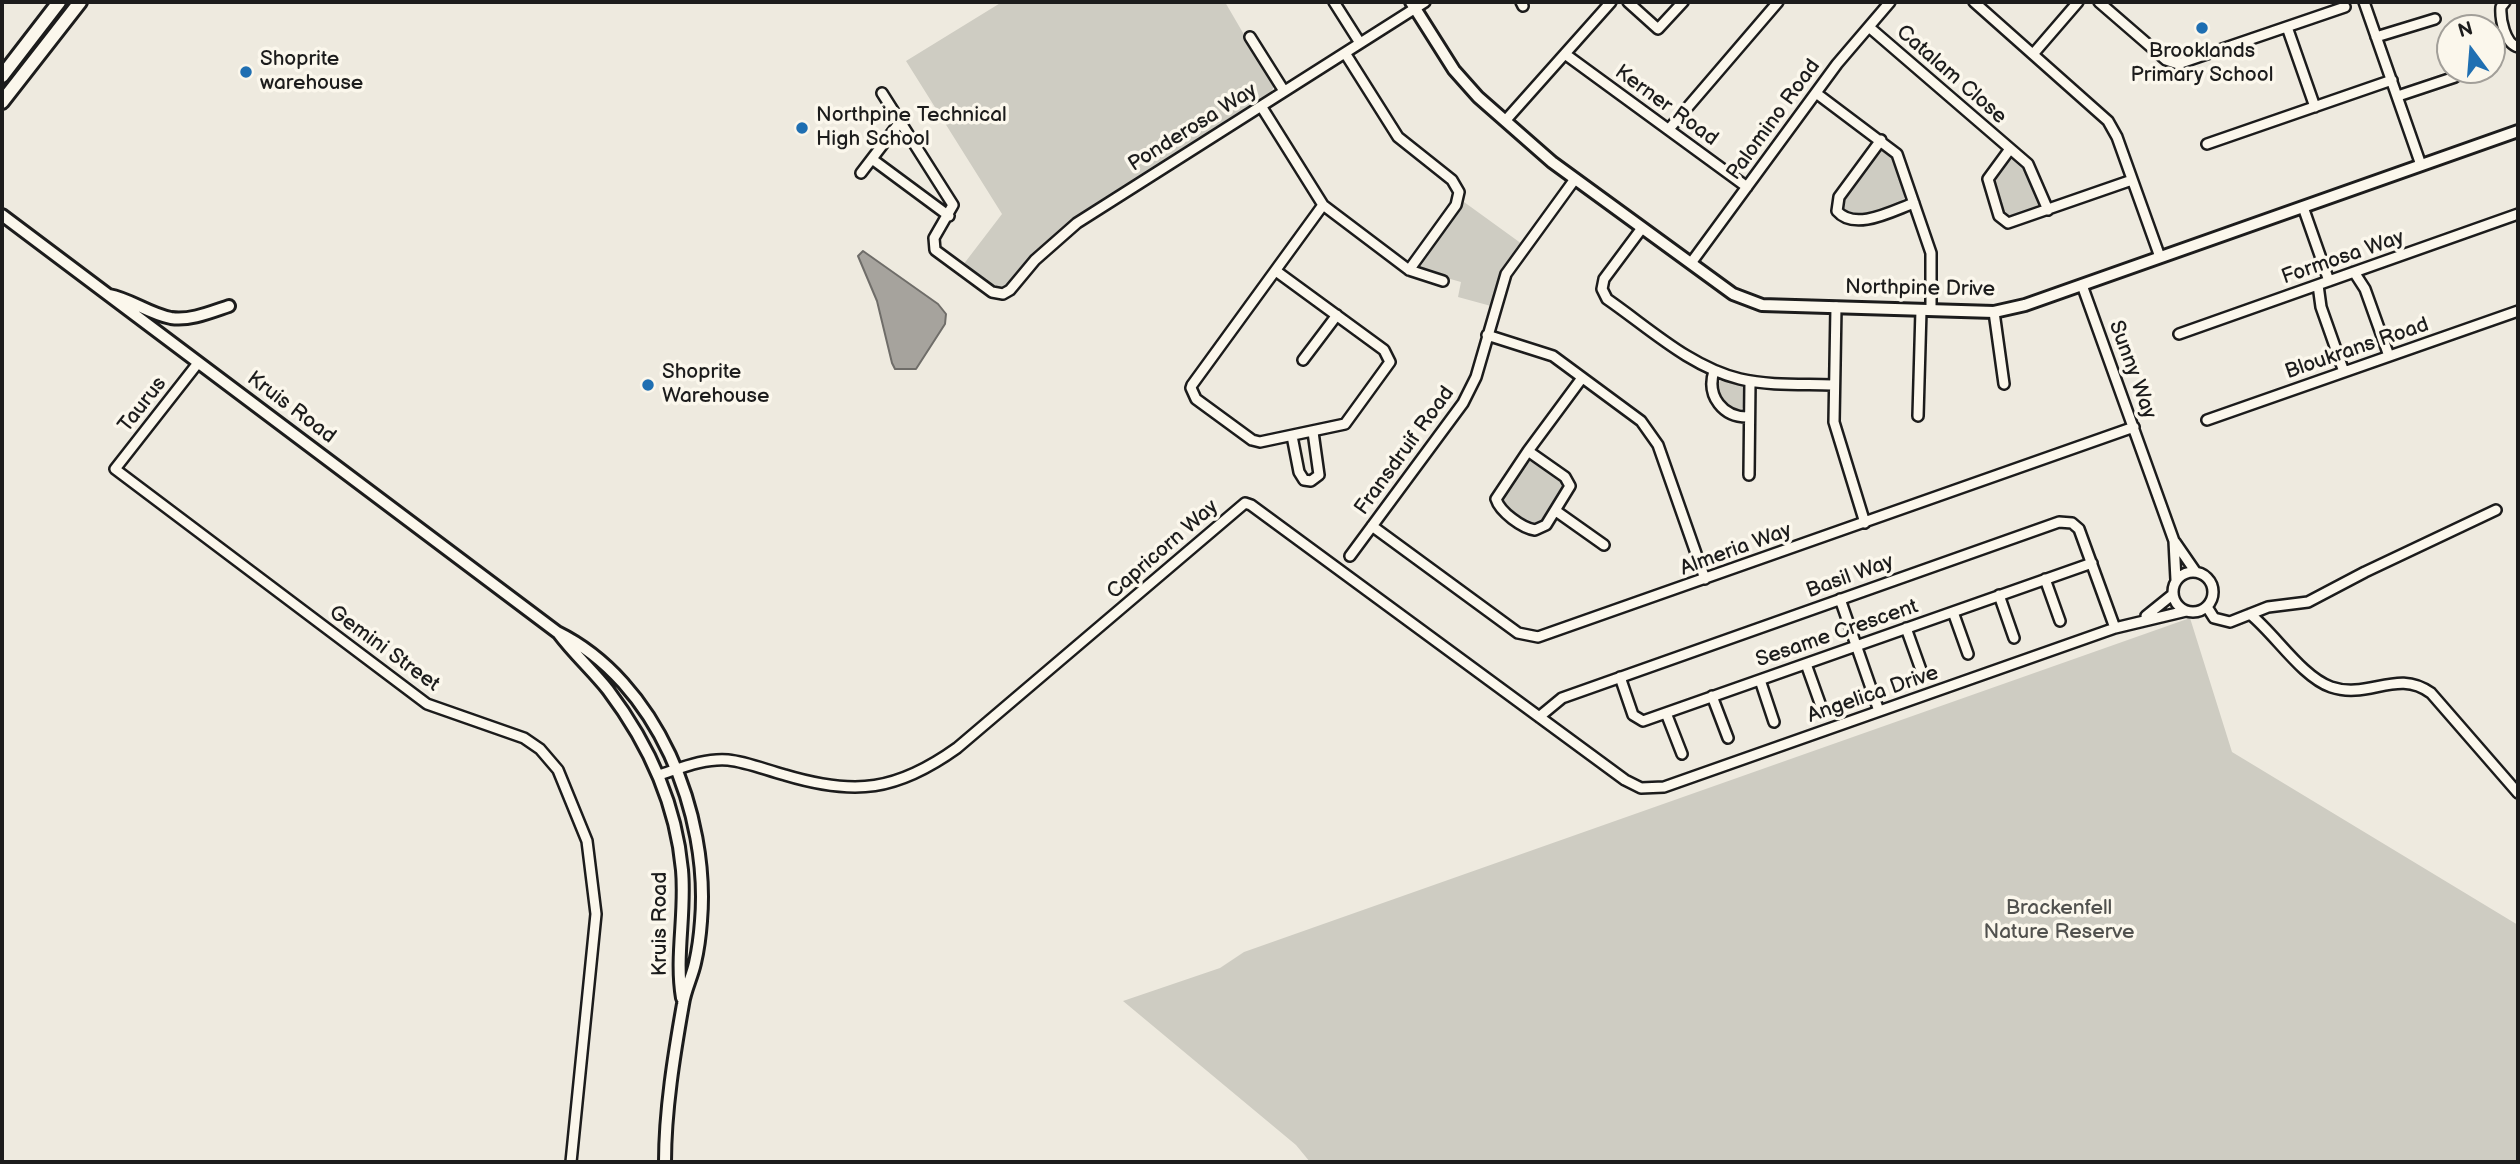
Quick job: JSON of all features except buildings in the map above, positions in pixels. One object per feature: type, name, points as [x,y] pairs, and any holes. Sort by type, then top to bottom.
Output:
[{"type":"main road","points":[[2,76],[59,2]]},
{"type":"main road","points":[[2,102],[80,2]]},
{"type":"street","points":[[1334,2],[1360,43]]},
{"type":"street","name":"Ponderosa Way","points":[[949,216],[934,238],[935,250],[992,292],[1003,294],[1010,290],[1049,246],[1077,223],[1345,53],[1413,5],[1425,2]]},
{"type":"street","points":[[1505,121],[1611,2]]},
{"type":"street","points":[[1628,2],[1658,29],[1679,5],[1668,2]]},
{"type":"street","points":[[1669,129],[1778,2]]},
{"type":"street","name":"Palomino Road","points":[[1691,263],[1816,93],[1890,2]]},
{"type":"street","points":[[1974,2],[2104,115],[2117,137],[2160,257]]},
{"type":"street","points":[[2034,53],[2078,2]]},
{"type":"street","points":[[2099,2],[2166,60],[2178,64],[2345,7]]},
{"type":"street","points":[[2364,2],[2421,165]]},
{"type":"street","points":[[2505,2],[2501,7],[2501,19],[2509,41],[2518,47]]},
{"type":"street","name":"Northpine Drive","points":[[1413,5],[1459,77],[1505,121],[1575,179],[1733,294],[1752,303],[1994,312],[2025,305],[2518,131]]},
{"type":"street","points":[[2376,37],[2435,19]]},
{"type":"street","name":"Catalam Close","points":[[1869,27],[2033,170],[2048,210]]},
{"type":"street","points":[[2287,27],[2315,107]]},
{"type":"street","points":[[1250,37],[1284,91]]},
{"type":"street","points":[[1345,53],[1398,137],[1452,180],[1459,192],[1456,205],[1409,270]]},
{"type":"street","name":"Kerner Road","points":[[1565,54],[1747,187]]},
{"type":"street","points":[[2207,144],[2392,80]]},
{"type":"street","points":[[2398,96],[2436,83]]},
{"type":"street","points":[[872,159],[949,216],[953,205],[882,93]]},
{"type":"street","points":[[1816,93],[1897,154],[1931,253],[1918,416]]},
{"type":"street","points":[[1261,106],[1324,205],[1409,270],[1443,281]]},
{"type":"street","points":[[861,173],[900,122]]},
{"type":"street","points":[[1881,140],[1839,197],[1837,211],[1847,219],[1858,220],[1914,203]]},
{"type":"street","name":"Catalam Close","points":[[2010,149],[1988,179],[2000,218],[2011,223],[2132,180]]},
{"type":"street","name":"Fransdruif Road","points":[[1350,556],[1463,403],[1476,377],[1506,274],[1575,179]]},
{"type":"street","points":[[1276,271],[1387,352],[1390,362],[1348,423],[1264,442],[1252,440],[1196,399],[1191,391],[1192,385],[1324,205]]},
{"type":"street","points":[[2303,207],[2329,281]]},
{"type":"street","name":"Formosa Way","points":[[2179,334],[2518,214]]},
{"type":"street","name":"Kruis Road","points":[[2,215],[557,632],[579,642],[612,671],[640,705],[676,769],[698,848],[700,877],[701,919],[697,952],[683,1001],[665,1162]]},
{"type":"street","points":[[1642,228],[1604,279],[1603,293],[1696,363],[1714,371],[1750,381],[1832,385]]},
{"type":"street","points":[[2354,272],[2365,289],[2389,356]]},
{"type":"street","name":"Sunny Way","points":[[2082,285],[2174,541]]},
{"type":"street","points":[[2318,285],[2321,307],[2344,372]]},
{"type":"street","points":[[107,294],[128,298],[170,318],[195,317],[229,306]]},
{"type":"street","points":[[1836,307],[1832,385],[1836,434],[1865,523]]},
{"type":"street","name":"Bloukrans Road","points":[[2207,421],[2518,311]]},
{"type":"street","points":[[1994,312],[2004,384]]},
{"type":"street","points":[[1303,360],[1337,315]]},
{"type":"street","points":[[1488,335],[1545,352],[1641,421],[1655,438],[1706,579]]},
{"type":"street","name":"Taurus","points":[[115,470],[198,363]]},
{"type":"street","points":[[1714,371],[1711,384],[1717,402],[1731,414],[1749,417]]},
{"type":"street","points":[[1528,451],[1569,482],[1569,491],[1543,528],[1532,530],[1497,503],[1499,491],[1528,451],[1582,378]]},
{"type":"street","points":[[1749,475],[1750,381]]},
{"type":"street","name":"Almeria Way","points":[[1372,526],[1518,633],[1532,637],[1550,635],[2134,427]]},
{"type":"street","points":[[1292,436],[1299,472],[1304,480],[1311,481],[1319,475],[1320,469],[1313,432]]},
{"type":"street","name":"Gemini Street","points":[[115,470],[427,704],[524,738],[540,749],[558,770],[587,841],[596,914],[571,1162]]},
{"type":"street","name":"Capricorn Way","points":[[676,769],[728,760],[818,785],[845,789],[882,786],[904,780],[957,748],[1245,503],[1625,780],[1641,788]]},
{"type":"street","points":[[2207,607],[2214,618],[2225,622],[2237,621],[2268,607],[2308,602],[2496,510]]},
{"type":"street","points":[[1556,511],[1604,545]]},
{"type":"street","name":"Basil Way","points":[[1539,717],[1562,698],[2059,522],[2071,523],[2079,529],[2115,628]]},
{"type":"street","points":[[2142,619],[2193,612],[2207,607],[2213,596],[2211,582],[2195,571],[2174,541]]},
{"type":"street","points":[[2142,619],[2172,594],[2176,580],[2174,541]]},
{"type":"street","name":"Sesame Crescent","points":[[1620,677],[1637,719],[1643,721],[2092,563]]},
{"type":"street","points":[[2176,580],[2195,571]]},
{"type":"street","points":[[2045,579],[2060,621]]},
{"type":"street","points":[[2172,594],[2175,602],[2186,611]]},
{"type":"street","points":[[1999,595],[2014,638]]},
{"type":"street","points":[[1840,599],[1879,711]]},
{"type":"street","points":[[1953,612],[1968,654]]},
{"type":"street","points":[[2250,614],[2316,679],[2331,687],[2350,690],[2398,683],[2418,684],[2431,693],[2518,793]]},
{"type":"street","name":"Angelica Drive","points":[[1641,788],[1664,788],[2142,619]]},
{"type":"street","points":[[1906,628],[1921,670]]},
{"type":"street","name":"Kruis Road","points":[[557,632],[630,721],[659,775],[675,827],[682,869],[684,911],[679,976],[683,1001]]},
{"type":"street","points":[[1806,664],[1821,706]]},
{"type":"street","points":[[1760,680],[1774,722]]},
{"type":"street","points":[[1712,696],[1728,738]]},
{"type":"street","points":[[1666,713],[1682,754]]},
{"type":"street","points":[[659,775],[676,769]]},
{"type":"green space","points":[[1002,2],[1225,2],[1274,86],[1270,95],[1075,219],[1037,252],[1003,290],[995,289],[963,265],[1002,214],[906,61]]},
{"type":"green space","points":[[1884,150],[1894,158],[1905,197],[1885,211],[1858,215],[1843,211],[1841,201],[1877,152]]},
{"type":"green space","points":[[2014,159],[2026,169],[2040,200],[2036,210],[2010,219],[2002,213],[1992,180],[2007,160]]},
{"type":"green space","points":[[1464,202],[1522,244],[1500,275],[1491,306],[1458,297],[1461,282],[1422,271],[1420,267]]},
{"type":"green space","points":[[1721,380],[1739,383],[1744,389],[1744,407],[1740,410],[1730,409],[1721,400],[1716,387]]},
{"type":"green space","points":[[1529,461],[1550,470],[1565,487],[1549,515],[1535,525],[1515,517],[1501,500],[1523,465]]},
{"type":"green space","name":"Brackenfell Nature Reserve","points":[[2190,618],[2232,752],[2518,925],[2518,1162],[1310,1162],[1296,1145],[1123,1001],[1220,968],[1244,952]]},
{"type":"shaded area","points":[[863,251],[938,304],[946,314],[945,324],[916,369],[895,369],[892,363],[877,301],[858,256]]},
{"type":"place","name":"Brooklands Primary School","points":[[2202,28]]},
{"type":"place","name":"Shoprite warehouse","points":[[246,72]]},
{"type":"place","name":"Northpine Technical High School","points":[[802,128]]},
{"type":"place","name":"Shoprite Warehouse","points":[[648,385]]}]
